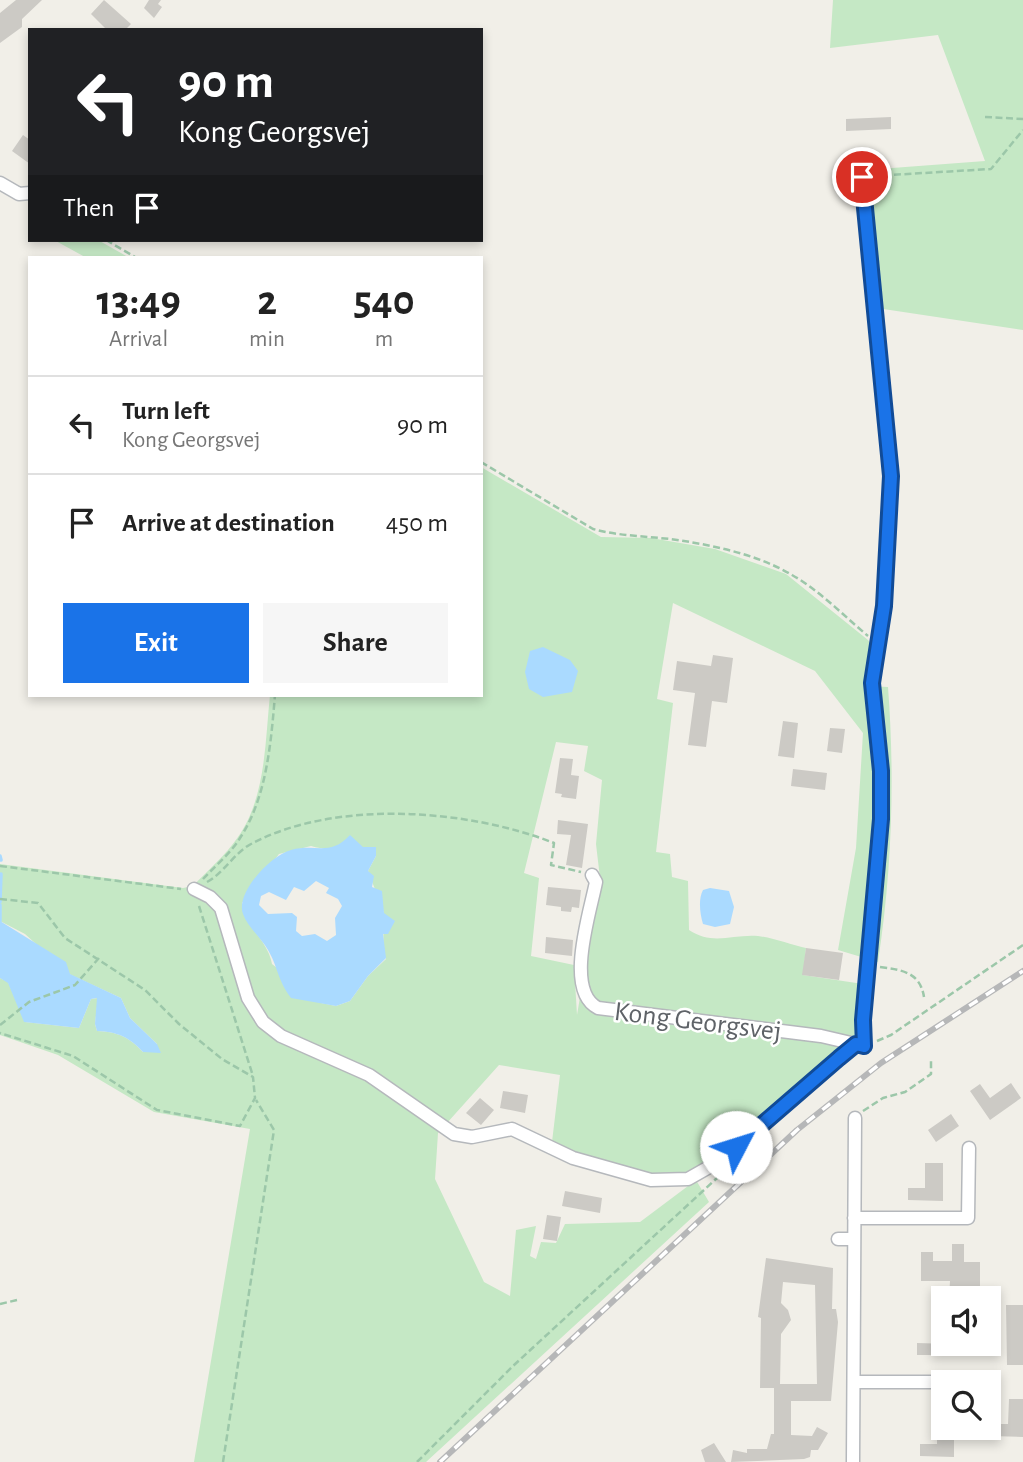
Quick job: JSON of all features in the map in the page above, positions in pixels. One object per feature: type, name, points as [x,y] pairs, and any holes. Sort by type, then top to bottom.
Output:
[{"type":"street","points":[[194,889],[210,897],[221,908],[248,998],[263,1021],[281,1036],[369,1075],[454,1134],[472,1137],[512,1129],[573,1158],[651,1180],[688,1179],[718,1162],[860,1045],[881,819],[881,771],[872,683],[885,594],[891,476],[862,177]]},
{"type":"street","points":[[0,183],[19,194],[28,193]]},
{"type":"street","name":"Kong Georgsvej","points":[[592,875],[596,882],[579,976],[582,992],[589,1003],[598,1007],[821,1036],[860,1045]]},
{"type":"street","points":[[853,1462],[855,1118]]},
{"type":"street","points":[[854,1218],[968,1218],[969,1148]]},
{"type":"street","points":[[838,1239],[854,1239]]},
{"type":"street","points":[[854,1382],[931,1382]]},
{"type":"path","points":[[985,117],[1023,119]]},
{"type":"path","points":[[862,177],[990,169],[1023,130]]},
{"type":"path","points":[[109,242],[133,256]]},
{"type":"path","points":[[483,464],[593,528],[609,533],[651,536],[712,546],[772,565],[794,576],[877,646]]},
{"type":"path","points":[[194,889],[240,839],[252,813],[271,744],[275,697]]},
{"type":"path","points":[[0,866],[194,889],[213,879],[248,845],[281,831],[359,814],[478,821],[529,833],[554,843],[551,865],[592,875]]},
{"type":"path","points":[[194,889],[253,1077],[255,1098],[274,1130],[223,1462]]},
{"type":"path","points":[[2,900],[38,903],[65,937],[145,990],[179,1024],[222,1059],[253,1077]]},
{"type":"path","points":[[860,1045],[891,1034],[1023,945]]},
{"type":"path","points":[[0,1025],[29,1002],[75,985],[99,958]]},
{"type":"path","points":[[868,965],[905,971],[916,977],[924,996]]},
{"type":"path","points":[[0,1033],[73,1056],[157,1110],[240,1126],[255,1098]]},
{"type":"path","points":[[855,1118],[873,1103],[905,1092],[931,1073],[931,1059]]},
{"type":"path","points":[[417,1462],[513,1366],[720,1175]]},
{"type":"path","points":[[0,1304],[18,1300]]},
{"type":"green space","points":[[833,0],[1023,0],[1023,330],[870,307],[861,216],[839,172],[985,161],[938,35],[830,48]]},
{"type":"green space","points":[[58,242],[102,242],[126,256],[83,256]]},
{"type":"green space","points":[[483,468],[601,537],[651,538],[715,549],[786,574],[868,640],[873,647],[868,686],[888,687],[891,824],[878,962],[838,950],[856,848],[863,733],[815,671],[673,603],[657,699],[673,703],[656,852],[670,854],[672,877],[688,881],[689,930],[698,935],[715,938],[758,936],[806,948],[803,975],[863,984],[857,1037],[719,1158],[679,1177],[653,1178],[561,1151],[552,1142],[560,1075],[499,1065],[438,1133],[435,1179],[484,1282],[510,1296],[516,1230],[536,1226],[530,1256],[536,1259],[541,1242],[556,1243],[565,1224],[640,1222],[696,1180],[709,1202],[426,1462],[194,1462],[250,1129],[154,1112],[58,1055],[0,1035],[0,978],[8,982],[25,1022],[79,1028],[91,999],[98,998],[95,1024],[97,1031],[123,1036],[143,1052],[157,1044],[130,1018],[121,998],[69,974],[25,934],[0,921],[0,864],[183,888],[193,886],[233,844],[247,821],[259,787],[270,697],[483,697]],"holes":[[[556,742],[588,746],[584,771],[602,780],[596,844],[600,878],[577,1015],[574,965],[531,956],[539,878],[524,873]],[[311,846],[359,848],[376,856],[368,871],[384,913],[383,952],[386,959],[368,976],[350,1001],[336,1006],[321,1003],[272,964],[270,955],[247,919],[242,903],[279,854]]]},
{"type":"water","points":[[543,647],[570,660],[578,671],[572,692],[543,697],[529,689],[525,672],[530,651]]},
{"type":"water","points":[[350,835],[363,847],[376,847],[376,856],[368,871],[374,876],[372,887],[382,891],[384,913],[395,921],[388,934],[383,934],[386,958],[368,976],[350,1001],[336,1006],[291,998],[268,950],[243,914],[244,896],[256,876],[283,853],[300,848],[329,848],[343,842]],"holes":[[[316,881],[329,888],[326,893],[338,899],[342,906],[335,918],[336,935],[327,941],[315,934],[302,936],[296,931],[297,917],[292,913],[268,914],[259,905],[261,896],[269,892],[286,900],[294,887],[304,891]]]},
{"type":"water","points":[[710,888],[729,891],[734,907],[730,924],[715,927],[703,924],[700,898],[703,890]]},
{"type":"water","points":[[0,921],[66,962],[70,974],[121,998],[130,1018],[157,1044],[161,1053],[143,1052],[123,1036],[97,1031],[97,998],[91,999],[79,1028],[24,1022],[8,983],[0,978]]},
{"type":"building","points":[[16,0],[42,0],[22,19],[22,27],[0,43],[0,13]]},
{"type":"building","points":[[104,0],[131,24],[127,28],[105,28],[91,14]]},
{"type":"building","points":[[149,0],[161,0],[158,4],[162,7],[154,18],[144,8]]},
{"type":"building","points":[[891,117],[891,129],[846,131],[846,119]]},
{"type":"building","points":[[23,135],[28,139],[28,163],[12,151]]},
{"type":"building","points":[[713,655],[733,658],[727,703],[712,701],[706,747],[688,745],[695,693],[673,690],[677,661],[711,666]]},
{"type":"building","points":[[783,721],[798,723],[794,758],[778,756]]},
{"type":"building","points":[[830,728],[845,729],[842,753],[827,751]]},
{"type":"building","points":[[560,758],[573,759],[571,775],[579,776],[576,799],[561,797],[562,794],[555,793]]},
{"type":"building","points":[[793,769],[827,773],[825,790],[791,786]]},
{"type":"building","points":[[558,820],[588,824],[582,868],[566,865],[571,835],[557,834]]},
{"type":"building","points":[[548,887],[581,890],[579,908],[572,907],[571,912],[561,911],[561,907],[546,905]]},
{"type":"building","points":[[546,937],[573,940],[572,956],[545,953]]},
{"type":"building","points":[[806,948],[843,953],[839,980],[802,975]]},
{"type":"building","points":[[1011,1083],[1021,1098],[990,1120],[970,1091],[980,1084],[990,1098]]},
{"type":"building","points":[[503,1091],[528,1095],[525,1113],[500,1108]]},
{"type":"building","points":[[480,1098],[494,1110],[481,1125],[466,1113]]},
{"type":"building","points":[[951,1114],[959,1126],[936,1142],[928,1130]]},
{"type":"building","points":[[925,1163],[943,1163],[943,1201],[908,1200],[908,1188],[925,1188]]},
{"type":"building","points":[[565,1191],[602,1198],[600,1213],[562,1206]]},
{"type":"building","points":[[547,1215],[561,1217],[557,1241],[543,1239]]},
{"type":"building","points":[[952,1244],[964,1244],[964,1262],[980,1262],[980,1286],[950,1286],[950,1281],[921,1281],[921,1252],[933,1252],[933,1261],[952,1261]]},
{"type":"building","points":[[766,1258],[833,1268],[832,1309],[836,1309],[838,1322],[831,1401],[791,1401],[791,1435],[812,1436],[817,1427],[828,1433],[818,1450],[811,1450],[810,1457],[731,1462],[733,1450],[747,1453],[747,1449],[767,1449],[771,1434],[774,1434],[774,1388],[760,1388],[761,1318],[758,1317]],"holes":[[[783,1282],[815,1285],[817,1384],[780,1384],[781,1334],[791,1320],[788,1310],[781,1303]]]},
{"type":"building","points":[[1006,1305],[1023,1305],[1023,1365],[1007,1365]]},
{"type":"building","points":[[917,1343],[931,1343],[931,1355],[917,1355]]},
{"type":"building","points":[[1009,1399],[1023,1399],[1023,1437],[1001,1436],[1001,1424],[1008,1424]]},
{"type":"building","points":[[937,1440],[954,1440],[954,1457],[920,1456],[920,1444],[937,1444]]},
{"type":"building","points":[[714,1443],[726,1462],[705,1462],[701,1450]]},
{"type":"waterway","points":[[0,856],[1,860]]},
{"type":"waterway","points":[[0,902],[1,874]]},
{"type":"waterway","points":[[0,905],[0,921]]},
{"type":"railway","points":[[440,1462],[797,1130],[881,1063],[1023,971]]},
{"type":"route","points":[[736,1147],[856,1044],[864,1046],[863,1020],[881,819],[881,771],[874,725],[872,683],[884,606],[890,534],[891,476],[862,177]]}]
